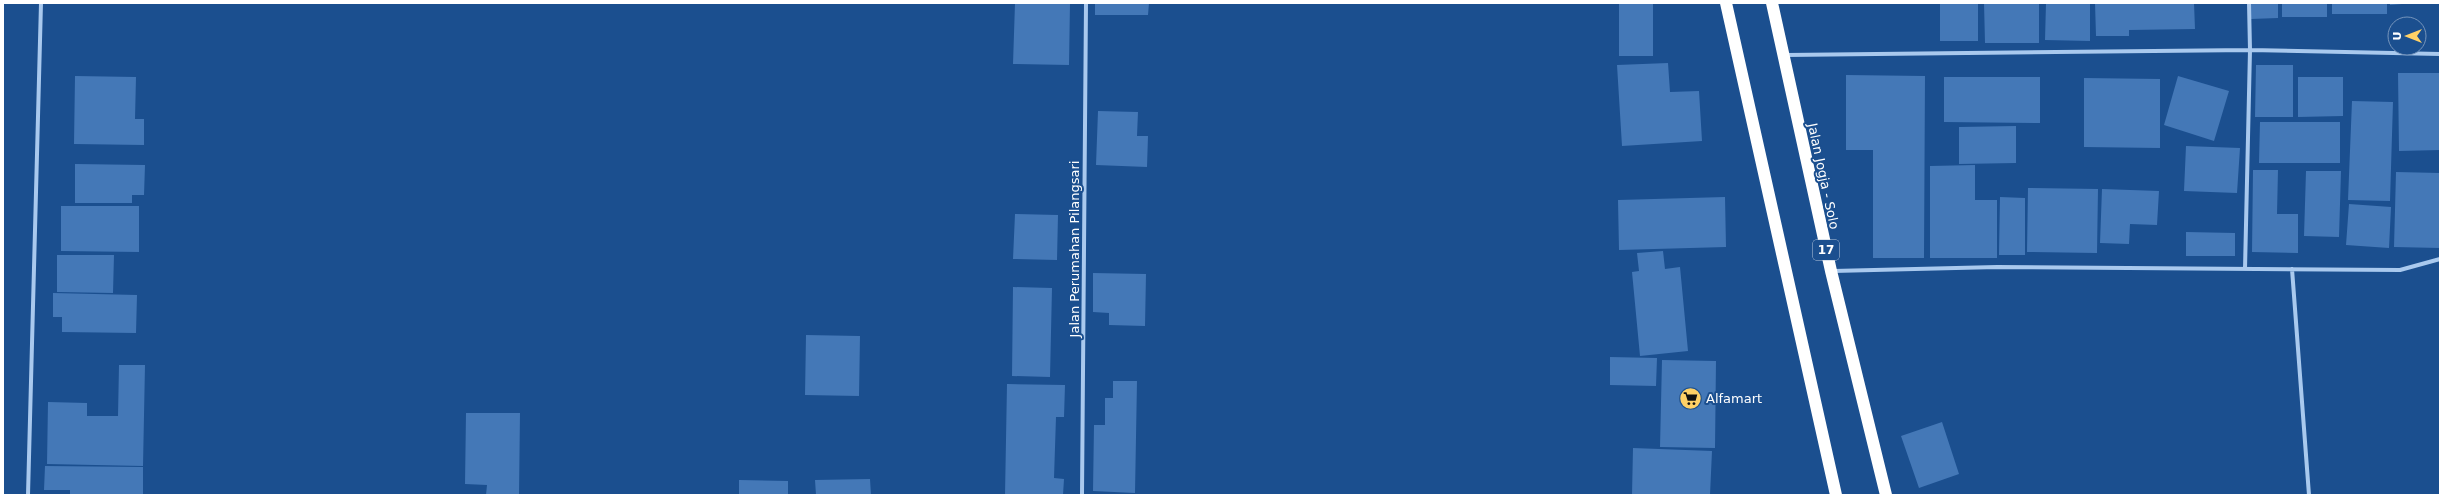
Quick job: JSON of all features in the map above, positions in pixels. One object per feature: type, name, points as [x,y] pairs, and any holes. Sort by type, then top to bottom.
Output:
[{"type":"highway","points":[[1726,3],[1836,495]]},
{"type":"highway","name":"Jalan Jogja - Solo","points":[[1772,3],[1831,271],[1886,495]]},
{"type":"street","points":[[28,495],[41,3]]},
{"type":"street","name":"Jalan Perumahan Pilangsari","points":[[1082,495],[1086,3]]},
{"type":"street","points":[[2245,269],[2250,50],[2249,3]]},
{"type":"street","points":[[1783,55],[2250,50],[2440,54]]},
{"type":"street","points":[[1831,271],[1997,267],[2400,270],[2440,259]]},
{"type":"street","points":[[2292,269],[2309,495]]},
{"type":"building","points":[[1015,3],[1070,3],[1069,65],[1013,64]]},
{"type":"building","points":[[1095,3],[1149,3],[1148,15],[1095,15]]},
{"type":"building","points":[[1619,3],[1653,3],[1653,56],[1619,56]]},
{"type":"building","points":[[1940,3],[1978,3],[1978,41],[1940,41]]},
{"type":"building","points":[[1984,3],[2039,3],[2039,43],[1985,43]]},
{"type":"building","points":[[2046,3],[2090,3],[2090,41],[2045,40]]},
{"type":"building","points":[[2095,3],[2194,3],[2195,29],[2129,30],[2129,36],[2096,36]]},
{"type":"building","points":[[2251,3],[2278,3],[2278,18],[2251,19]]},
{"type":"building","points":[[2282,3],[2327,3],[2327,17],[2282,17]]},
{"type":"building","points":[[2332,3],[2387,3],[2387,14],[2332,14]]},
{"type":"building","points":[[2390,3],[2402,3],[2402,4],[2390,5]]},
{"type":"building","points":[[1668,63],[1670,92],[1699,91],[1702,141],[1622,146],[1617,65]]},
{"type":"building","points":[[2256,65],[2293,65],[2293,117],[2255,117]]},
{"type":"building","points":[[2398,73],[2440,73],[2440,150],[2399,151]]},
{"type":"building","points":[[1846,75],[1925,76],[1924,258],[1873,258],[1873,150],[1846,150]]},
{"type":"building","points":[[75,76],[136,77],[135,119],[144,119],[144,145],[74,144]]},
{"type":"building","points":[[2178,76],[2229,91],[2214,141],[2164,125]]},
{"type":"building","points":[[1944,77],[2040,77],[2040,123],[1944,122]]},
{"type":"building","points":[[2298,77],[2343,77],[2343,116],[2298,117]]},
{"type":"building","points":[[2084,78],[2160,79],[2160,148],[2084,147]]},
{"type":"building","points":[[2352,101],[2393,102],[2390,201],[2348,200]]},
{"type":"building","points":[[1098,111],[1138,112],[1137,136],[1148,136],[1147,167],[1096,165]]},
{"type":"building","points":[[2260,122],[2340,122],[2340,163],[2259,163]]},
{"type":"building","points":[[2016,126],[2016,163],[1959,164],[1959,127]]},
{"type":"building","points":[[2186,146],[2240,148],[2237,193],[2184,191]]},
{"type":"building","points":[[75,164],[145,165],[144,195],[132,195],[132,203],[75,203]]},
{"type":"building","points":[[1975,165],[1975,200],[1997,200],[1997,258],[1930,258],[1930,166]]},
{"type":"building","points":[[2253,170],[2278,170],[2277,214],[2298,214],[2298,253],[2252,252]]},
{"type":"building","points":[[2306,171],[2341,171],[2339,237],[2304,236]]},
{"type":"building","points":[[2396,172],[2440,173],[2440,248],[2394,247]]},
{"type":"building","points":[[2028,188],[2098,189],[2097,253],[2027,252]]},
{"type":"building","points":[[2102,189],[2159,191],[2157,225],[2130,224],[2129,244],[2100,243]]},
{"type":"building","points":[[1725,197],[1726,247],[1619,250],[1618,200]]},
{"type":"building","points":[[2000,197],[2025,198],[2025,255],[1999,255]]},
{"type":"building","points":[[2349,204],[2391,207],[2389,248],[2346,245]]},
{"type":"building","points":[[61,206],[139,206],[139,252],[61,251]]},
{"type":"building","points":[[1015,214],[1058,215],[1057,260],[1013,259]]},
{"type":"building","points":[[2186,232],[2235,233],[2235,256],[2186,256]]},
{"type":"building","points":[[1663,251],[1665,269],[1680,267],[1688,351],[1640,356],[1632,272],[1639,271],[1637,253]]},
{"type":"building","points":[[57,255],[114,255],[113,293],[57,292]]},
{"type":"building","points":[[1093,273],[1146,274],[1145,326],[1109,325],[1109,313],[1093,312]]},
{"type":"building","points":[[1013,287],[1052,288],[1050,377],[1012,376]]},
{"type":"building","points":[[53,293],[137,295],[136,333],[62,332],[62,317],[53,317]]},
{"type":"building","points":[[806,335],[860,336],[859,396],[805,395]]},
{"type":"building","points":[[1610,357],[1657,358],[1656,386],[1610,385]]},
{"type":"building","points":[[1662,360],[1716,361],[1715,448],[1660,447]]},
{"type":"building","points":[[119,365],[145,365],[143,466],[47,464],[48,402],[87,403],[87,416],[118,416]]},
{"type":"building","points":[[1113,381],[1137,381],[1135,493],[1093,491],[1094,425],[1105,425],[1105,398],[1113,398]]},
{"type":"building","points":[[1007,384],[1065,385],[1064,417],[1056,417],[1054,478],[1064,479],[1063,495],[1005,495]]},
{"type":"building","points":[[466,413],[520,413],[519,495],[486,495],[487,485],[465,484]]},
{"type":"building","points":[[1942,422],[1959,474],[1919,488],[1901,436]]},
{"type":"building","points":[[1633,448],[1712,451],[1710,495],[1632,495]]},
{"type":"building","points":[[45,466],[143,467],[143,495],[70,495],[70,490],[44,490]]},
{"type":"building","points":[[870,479],[871,495],[816,495],[815,480]]},
{"type":"building","points":[[739,480],[788,481],[788,495],[739,495]]},
{"type":"place","name":"Alfamart","points":[[1690,398]]}]
